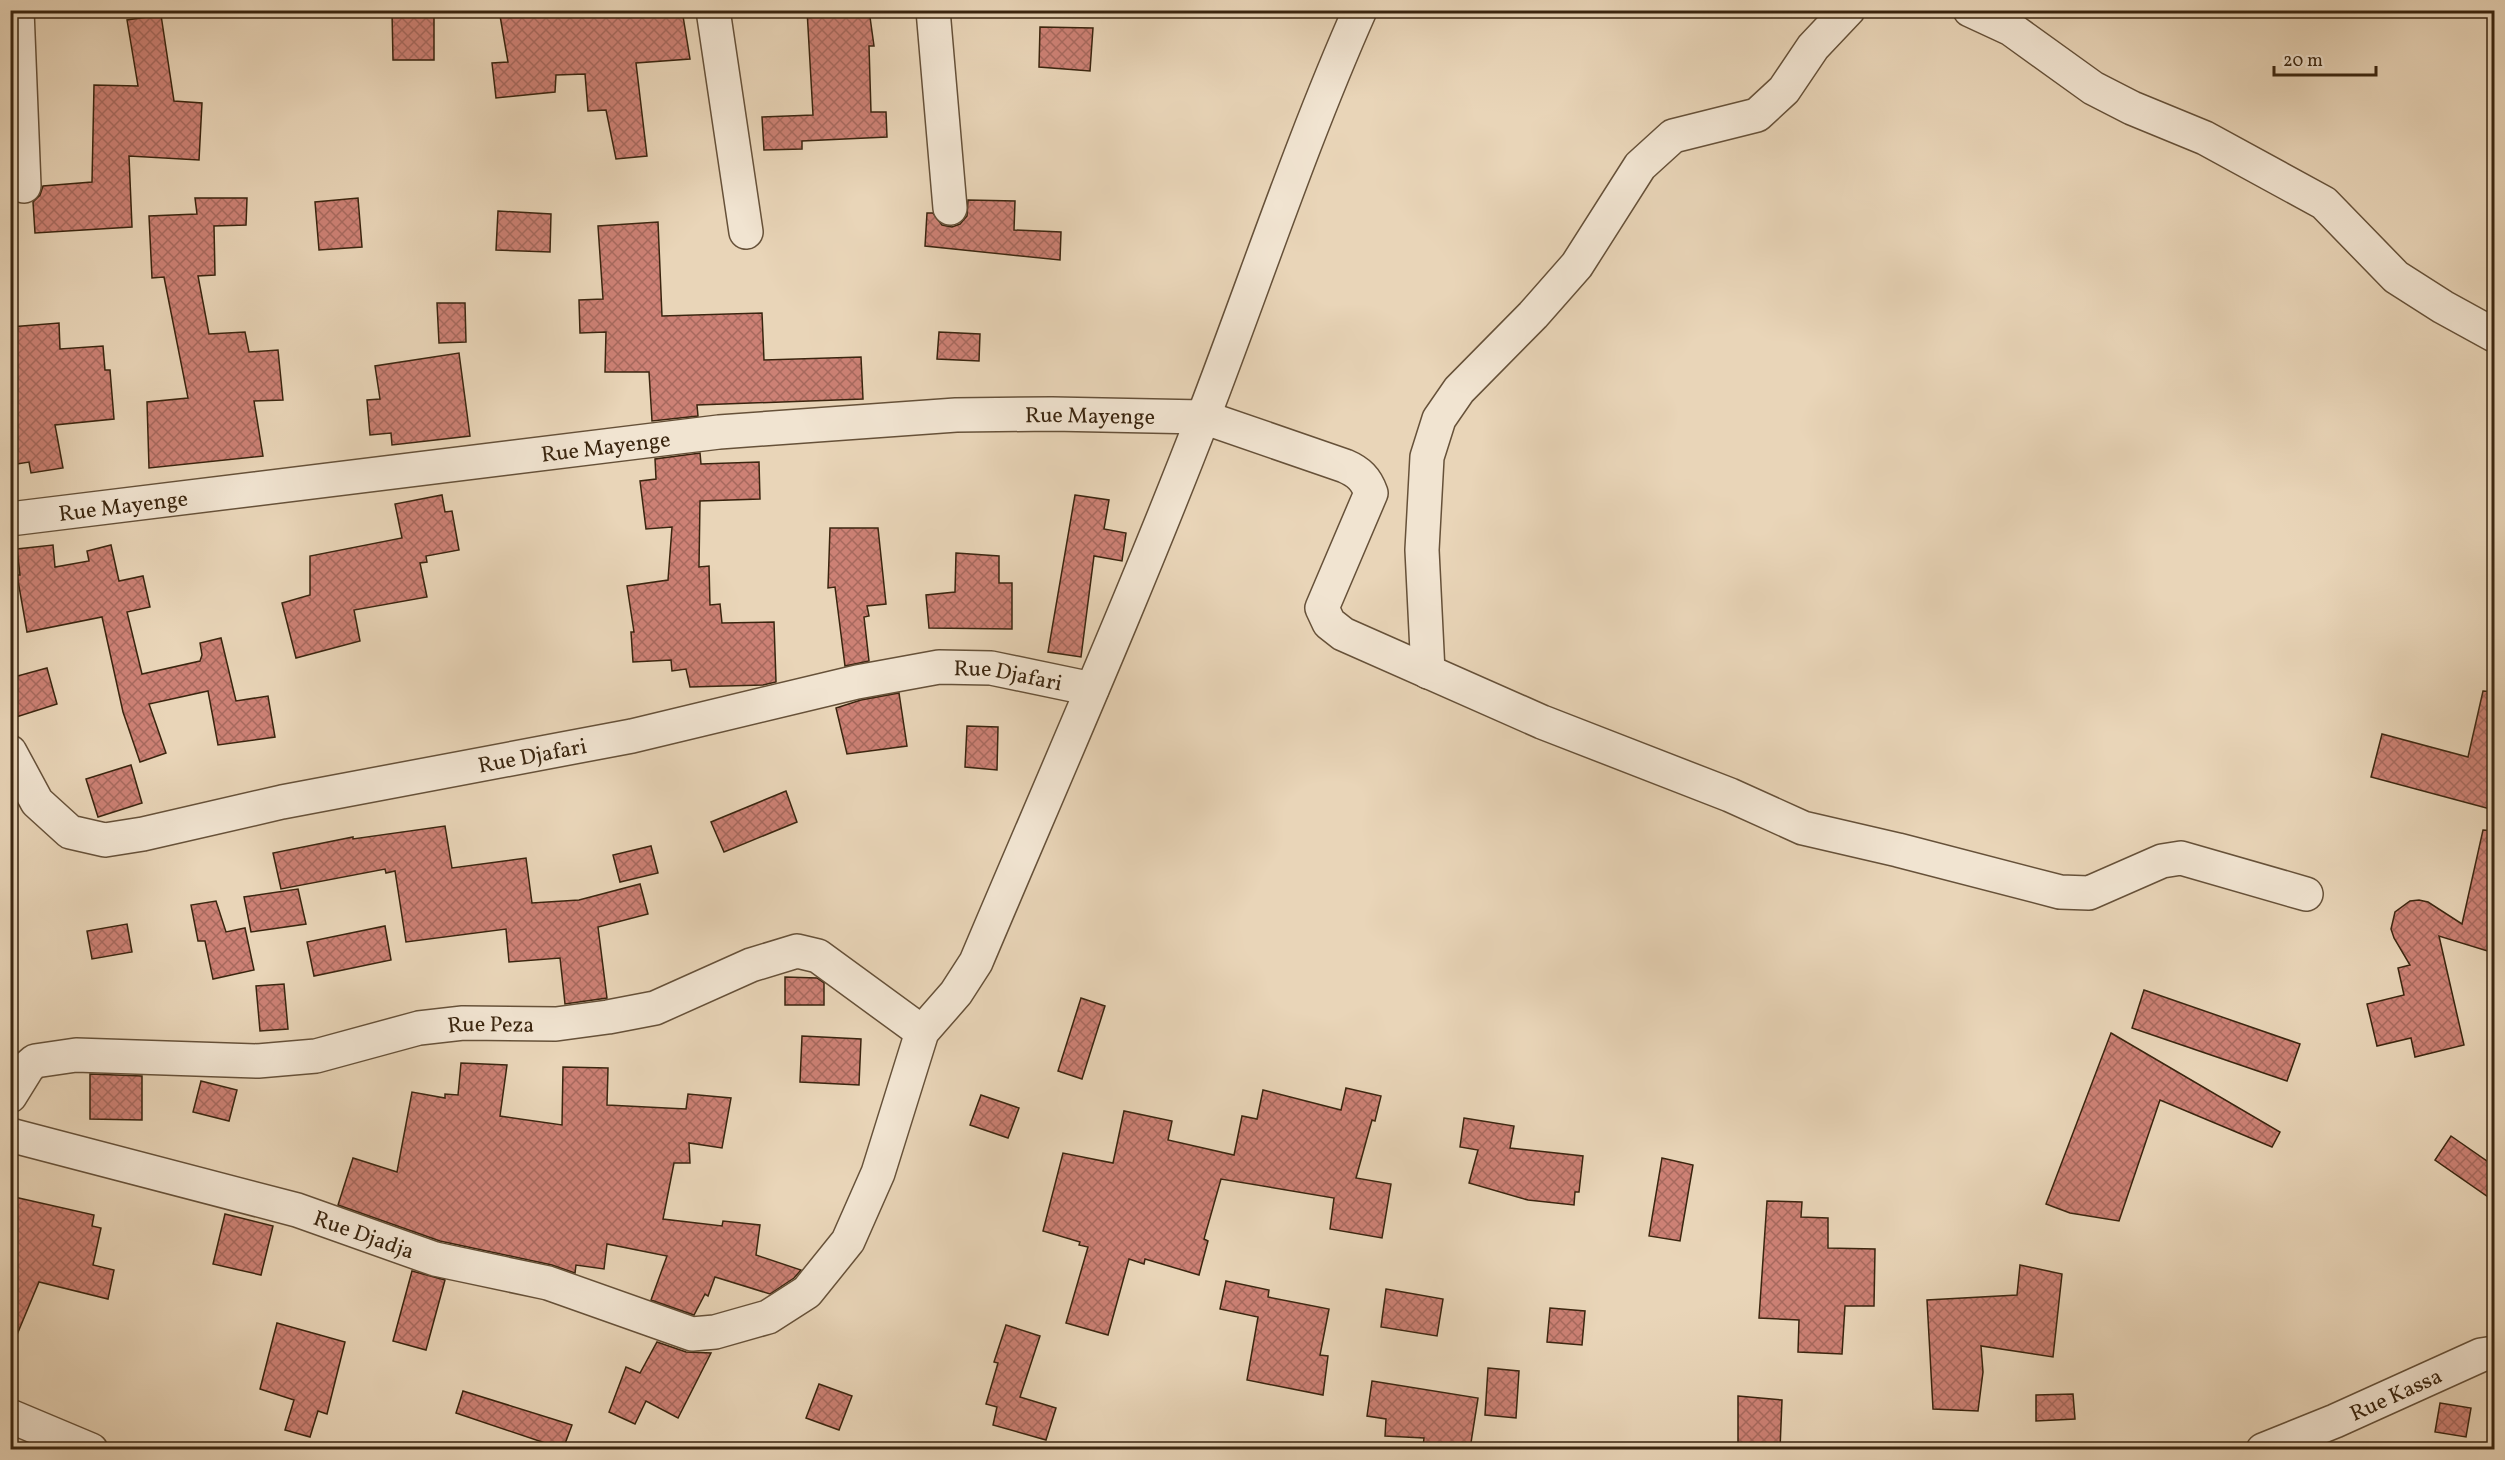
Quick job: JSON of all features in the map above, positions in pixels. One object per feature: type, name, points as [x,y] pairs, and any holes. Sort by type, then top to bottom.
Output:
[{"type":"street","points":[[17,10],[24,186]]},
{"type":"street","points":[[713,10],[746,232]]},
{"type":"street","points":[[933,10],[950,208]]},
{"type":"street","points":[[922,1032],[956,993],[976,962],[1092,689],[1203,417],[1328,84],[1360,10]]},
{"type":"street","points":[[1428,672],[1422,550],[1427,457],[1438,419],[1458,390],[1533,315],[1577,265],[1640,166],[1673,136],[1757,115],[1784,90],[1813,47],[1848,10]]},
{"type":"street","points":[[1970,10],[2012,29],[2093,88],[2132,108],[2205,138],[2324,203],[2396,277],[2443,307],[2494,335]]},
{"type":"street","name":"Rue Mayenge","points":[[10,519],[719,432],[956,415],[1203,417],[1345,466],[1357,471],[1366,481],[1371,493],[1325,596],[1322,608],[1329,623],[1343,634],[1542,722],[1730,795],[1803,828],[2060,892],[2089,893],[2162,861],[2181,858],[2306,894]]},
{"type":"street","name":"Rue Djafari","points":[[10,752],[37,802],[70,832],[105,840],[143,834],[282,802],[632,736],[857,682],[939,667],[991,668],[1092,689]]},
{"type":"street","name":"Rue Peza","points":[[10,1096],[27,1067],[35,1061],[76,1055],[258,1061],[316,1056],[419,1028],[452,1024],[556,1024],[608,1017],[655,1008],[751,965],[796,951],[818,956],[922,1032]]},
{"type":"street","name":"Rue Djadja","points":[[10,1135],[297,1210],[435,1258],[548,1283],[692,1334],[715,1332],[768,1317],[807,1292],[848,1241],[878,1173],[922,1032]]},
{"type":"street","name":"Rue Kassa","points":[[2263,1449],[2335,1421],[2481,1355],[2494,1353]]},
{"type":"street","points":[[10,1416],[91,1449]]},
{"type":"building","points":[[499,10],[682,10],[690,59],[636,63],[647,156],[616,159],[606,110],[588,111],[585,74],[556,75],[555,92],[496,98],[492,63],[508,62]]},
{"type":"building","points":[[807,10],[869,10],[874,46],[869,46],[871,112],[886,112],[887,137],[802,141],[802,149],[764,150],[762,117],[813,115]]},
{"type":"building","points":[[392,12],[434,12],[434,60],[393,60]]},
{"type":"building","points":[[161,15],[174,101],[202,103],[199,160],[129,156],[132,227],[35,233],[33,202],[40,195],[43,186],[92,182],[94,85],[138,86],[127,20]]},
{"type":"building","points":[[1040,27],[1093,28],[1090,71],[1039,67]]},
{"type":"building","points":[[195,198],[247,198],[246,225],[214,226],[215,275],[198,276],[209,334],[245,332],[249,352],[278,350],[283,400],[254,401],[263,456],[149,468],[147,402],[188,398],[164,277],[152,278],[149,216],[197,214]]},
{"type":"building","points":[[358,198],[362,247],[319,250],[315,202]]},
{"type":"building","points":[[968,200],[1015,201],[1014,230],[1061,232],[1060,260],[925,246],[927,213],[933,213],[942,225],[952,227],[960,224],[967,216]]},
{"type":"building","points":[[498,211],[551,214],[550,252],[496,250]]},
{"type":"building","points":[[658,222],[662,316],[762,313],[764,360],[861,357],[863,399],[697,405],[698,416],[652,421],[649,372],[605,372],[606,332],[580,333],[579,300],[603,299],[598,226]]},
{"type":"building","points":[[437,303],[465,303],[466,342],[439,343]]},
{"type":"building","points":[[59,323],[60,349],[103,346],[105,370],[110,370],[114,419],[55,425],[63,468],[31,473],[29,462],[10,465],[10,327]]},
{"type":"building","points":[[939,332],[980,334],[979,361],[937,359]]},
{"type":"building","points":[[459,353],[470,436],[392,445],[391,433],[370,435],[367,400],[380,399],[375,366]]},
{"type":"building","points":[[700,453],[701,464],[759,462],[760,499],[700,501],[699,567],[709,566],[710,605],[720,604],[722,623],[774,622],[776,682],[763,685],[690,687],[686,669],[672,671],[671,660],[633,662],[631,632],[634,632],[627,586],[668,580],[672,527],[646,529],[640,481],[656,479],[655,459]]},
{"type":"building","points":[[442,495],[445,512],[452,511],[459,550],[426,556],[427,562],[420,563],[427,597],[354,610],[360,641],[296,658],[282,603],[310,595],[310,556],[402,538],[395,504]]},
{"type":"building","points":[[1075,495],[1109,500],[1104,529],[1126,533],[1122,561],[1094,556],[1081,657],[1048,652]]},
{"type":"building","points":[[830,528],[878,528],[886,604],[867,606],[869,616],[864,617],[869,661],[845,666],[835,587],[828,588]]},
{"type":"building","points":[[53,545],[55,567],[89,561],[87,551],[111,545],[119,581],[143,576],[150,607],[127,612],[142,674],[200,661],[202,655],[200,643],[221,638],[236,701],[268,696],[275,737],[218,745],[208,691],[149,704],[166,753],[140,762],[123,712],[102,617],[27,632],[17,575],[20,575],[17,549]]},
{"type":"building","points":[[956,553],[999,556],[999,583],[1012,583],[1012,629],[929,628],[926,595],[955,592]]},
{"type":"building","points":[[47,668],[57,704],[10,719],[10,678]]},
{"type":"building","points":[[2483,691],[2494,692],[2494,810],[2371,777],[2382,734],[2468,757]]},
{"type":"building","points":[[899,693],[907,746],[847,754],[836,708],[861,700]]},
{"type":"building","points":[[967,726],[998,727],[997,770],[965,767]]},
{"type":"building","points":[[131,765],[142,803],[98,817],[86,779]]},
{"type":"building","points":[[786,791],[797,822],[724,852],[711,822]]},
{"type":"building","points":[[445,826],[452,868],[526,858],[532,903],[579,900],[640,884],[648,914],[598,927],[607,998],[565,1004],[560,958],[509,962],[506,929],[406,942],[395,871],[386,873],[385,869],[281,889],[273,853],[353,837],[353,839]]},
{"type":"building","points":[[2483,830],[2494,831],[2494,953],[2439,936],[2464,1045],[2415,1057],[2411,1038],[2377,1046],[2367,1004],[2404,995],[2398,968],[2410,965],[2391,929],[2395,912],[2410,901],[2419,900],[2428,902],[2462,924]]},
{"type":"building","points":[[651,846],[658,873],[620,882],[613,855]]},
{"type":"building","points":[[298,889],[306,924],[251,932],[244,897]]},
{"type":"building","points":[[216,901],[226,932],[245,928],[254,970],[213,979],[205,941],[198,941],[191,905]]},
{"type":"building","points":[[127,924],[132,952],[92,959],[87,931]]},
{"type":"building","points":[[385,926],[391,960],[314,976],[307,942]]},
{"type":"building","points":[[785,977],[817,978],[824,983],[824,1005],[785,1005]]},
{"type":"building","points":[[284,984],[288,1029],[260,1031],[256,986]]},
{"type":"building","points":[[2144,990],[2300,1044],[2287,1081],[2132,1028]]},
{"type":"building","points":[[1081,998],[1105,1006],[1082,1079],[1058,1071]]},
{"type":"building","points":[[2111,1033],[2280,1132],[2272,1147],[2160,1100],[2119,1221],[2070,1213],[2046,1204]]},
{"type":"building","points":[[802,1036],[861,1039],[859,1085],[800,1082]]},
{"type":"building","points":[[461,1063],[507,1065],[500,1116],[562,1125],[563,1067],[608,1068],[607,1105],[686,1109],[688,1094],[731,1098],[722,1148],[689,1143],[690,1163],[674,1163],[663,1219],[722,1226],[723,1221],[760,1225],[756,1255],[801,1270],[794,1278],[770,1294],[715,1277],[708,1296],[705,1294],[694,1315],[651,1300],[667,1256],[607,1244],[604,1269],[576,1265],[575,1273],[552,1265],[440,1241],[338,1205],[353,1158],[397,1172],[412,1092],[445,1098],[445,1094],[458,1095]]},
{"type":"building","points":[[90,1074],[142,1076],[142,1120],[90,1119]]},
{"type":"building","points":[[201,1081],[237,1090],[229,1121],[193,1112]]},
{"type":"building","points":[[1346,1088],[1381,1096],[1356,1178],[1391,1184],[1382,1238],[1330,1229],[1334,1198],[1221,1179],[1204,1239],[1208,1241],[1199,1275],[1145,1259],[1144,1264],[1129,1259],[1108,1335],[1066,1323],[1088,1247],[1079,1245],[1080,1242],[1043,1231],[1063,1153],[1113,1163],[1124,1111],[1172,1121],[1168,1140],[1234,1155],[1242,1116],[1257,1119],[1263,1090],[1341,1110]]},
{"type":"building","points":[[981,1095],[1019,1108],[1008,1138],[970,1125]]},
{"type":"building","points":[[1464,1118],[1514,1126],[1510,1148],[1583,1156],[1579,1192],[1575,1192],[1574,1205],[1528,1200],[1469,1183],[1478,1150],[1460,1147]]},
{"type":"building","points":[[2451,1136],[2494,1166],[2494,1201],[2435,1160]]},
{"type":"building","points":[[1662,1158],[1693,1165],[1680,1241],[1649,1236]]},
{"type":"building","points":[[10,1196],[94,1215],[92,1226],[101,1228],[93,1265],[114,1270],[108,1299],[39,1282],[11,1349]]},
{"type":"building","points":[[1767,1201],[1802,1202],[1801,1217],[1828,1218],[1828,1248],[1875,1249],[1874,1306],[1845,1306],[1842,1354],[1798,1352],[1799,1320],[1759,1318]]},
{"type":"building","points":[[225,1214],[273,1226],[261,1275],[213,1264]]},
{"type":"building","points":[[2020,1265],[2062,1274],[2053,1357],[1981,1346],[1983,1372],[1978,1411],[1933,1409],[1927,1300],[2017,1295]]},
{"type":"building","points":[[412,1271],[445,1280],[426,1350],[393,1341]]},
{"type":"building","points":[[1226,1281],[1269,1290],[1268,1297],[1329,1309],[1320,1355],[1328,1356],[1323,1395],[1247,1380],[1258,1317],[1220,1309]]},
{"type":"building","points":[[1386,1289],[1443,1299],[1437,1336],[1381,1327]]},
{"type":"building","points":[[1550,1308],[1585,1311],[1582,1345],[1547,1342]]},
{"type":"building","points":[[277,1323],[345,1342],[327,1414],[318,1411],[310,1437],[285,1430],[294,1400],[260,1389]]},
{"type":"building","points":[[1006,1325],[1040,1336],[1020,1397],[1056,1408],[1046,1440],[993,1425],[997,1407],[986,1404],[998,1363],[994,1362]]},
{"type":"building","points":[[657,1342],[686,1352],[711,1353],[678,1418],[646,1401],[635,1424],[609,1412],[626,1367],[640,1373]]},
{"type":"building","points":[[1488,1368],[1519,1371],[1516,1418],[1485,1415]]},
{"type":"building","points":[[1372,1381],[1478,1398],[1470,1449],[1423,1446],[1424,1438],[1385,1436],[1386,1419],[1367,1416]]},
{"type":"building","points":[[819,1384],[852,1396],[839,1430],[806,1418]]},
{"type":"building","points":[[463,1391],[572,1425],[563,1449],[456,1413]]},
{"type":"building","points":[[2073,1394],[2075,1419],[2036,1421],[2036,1395]]},
{"type":"building","points":[[1738,1396],[1782,1400],[1780,1449],[1738,1449]]},
{"type":"building","points":[[2440,1403],[2471,1408],[2466,1437],[2435,1432]]}]
